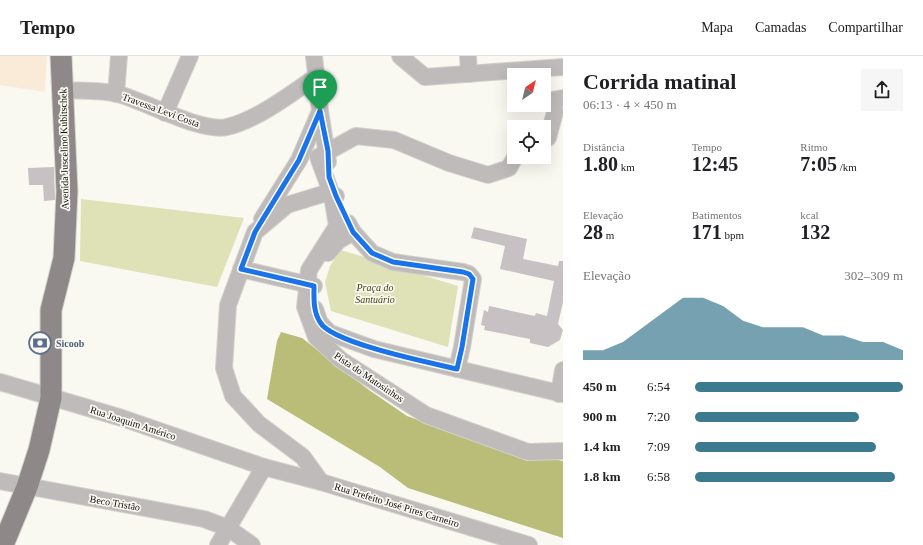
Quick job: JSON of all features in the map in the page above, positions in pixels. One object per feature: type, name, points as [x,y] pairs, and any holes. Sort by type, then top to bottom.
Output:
[{"type":"main road","name":"Avenida Juscelino Kubitschek","points":[[3,545],[27,487],[39,450],[51,398],[51,310],[64,258],[66,198],[61,56]]},
{"type":"street","points":[[116,94],[119,56]]},
{"type":"street","points":[[166,113],[190,56]]},
{"type":"street","points":[[314,56],[320,111],[328,151],[356,136],[394,140],[449,163],[488,175],[509,168],[511,164]]},
{"type":"street","points":[[400,56],[425,77],[563,67]]},
{"type":"street","points":[[468,56],[470,74]]},
{"type":"street","name":"Travessa Levi Costa","points":[[63,90],[116,94],[131,98],[166,113],[211,128],[226,128],[244,122],[277,103],[316,76]]},
{"type":"street","points":[[551,127],[555,112],[552,100],[563,98]]},
{"type":"street","points":[[320,111],[299,160],[255,232],[241,269],[228,305],[224,368],[233,396],[259,424],[303,457],[321,482]]},
{"type":"street","name":"Pista do Matosinhos","points":[[328,151],[318,157],[334,196],[337,226],[309,270],[310,286],[305,307],[316,337],[341,360],[426,415],[528,452],[563,451]]},
{"type":"street","points":[[255,232],[287,205],[323,194],[334,196],[353,232],[372,253],[393,262],[469,274],[473,279],[457,369]]},
{"type":"street","points":[[353,232],[338,241],[325,257],[310,286],[314,307],[320,323],[330,333],[374,349],[561,394],[563,370]]},
{"type":"street","points":[[241,269],[310,286]]},
{"type":"street","name":"Rua Joaquim Américo","points":[[0,382],[122,418],[264,467]]},
{"type":"street","points":[[218,545],[264,467]]},
{"type":"street","name":"Rua Prefeito José Pires Carneiro","points":[[264,467],[321,482],[529,545]]},
{"type":"street","name":"Beco Tristão","points":[[0,481],[204,519],[228,528],[252,545]]},
{"type":"shaded area","points":[[0,56],[47,56],[45,92],[0,85]]},
{"type":"green space","points":[[81,199],[244,218],[217,287],[80,261]]},
{"type":"green space","name":"Praça do Santuário","points":[[341,250],[458,286],[448,347],[331,311],[325,282],[330,266]]},
{"type":"green space","points":[[281,332],[302,338],[369,390],[407,416],[497,449],[563,461],[563,538],[408,488],[380,467],[267,399],[277,341]]},
{"type":"building","points":[[54,167],[55,200],[44,201],[43,185],[29,185],[28,168]]},
{"type":"building","points":[[474,227],[527,239],[523,259],[558,266],[559,261],[563,261],[563,302],[558,324],[563,330],[560,340],[548,347],[530,343],[530,339],[484,330],[485,326],[481,325],[484,310],[488,312],[489,306],[535,316],[536,313],[547,316],[554,281],[500,269],[505,246],[471,238]]},
{"type":"place","name":"Sicoob","points":[[40,343]]},
{"type":"route","points":[[320,111],[328,151],[329,177],[345,218],[353,232],[372,253],[393,262],[463,272],[469,274],[473,279],[457,369],[374,349],[330,333],[320,323],[314,307],[314,286],[241,269],[255,232],[299,160],[320,111]]}]
